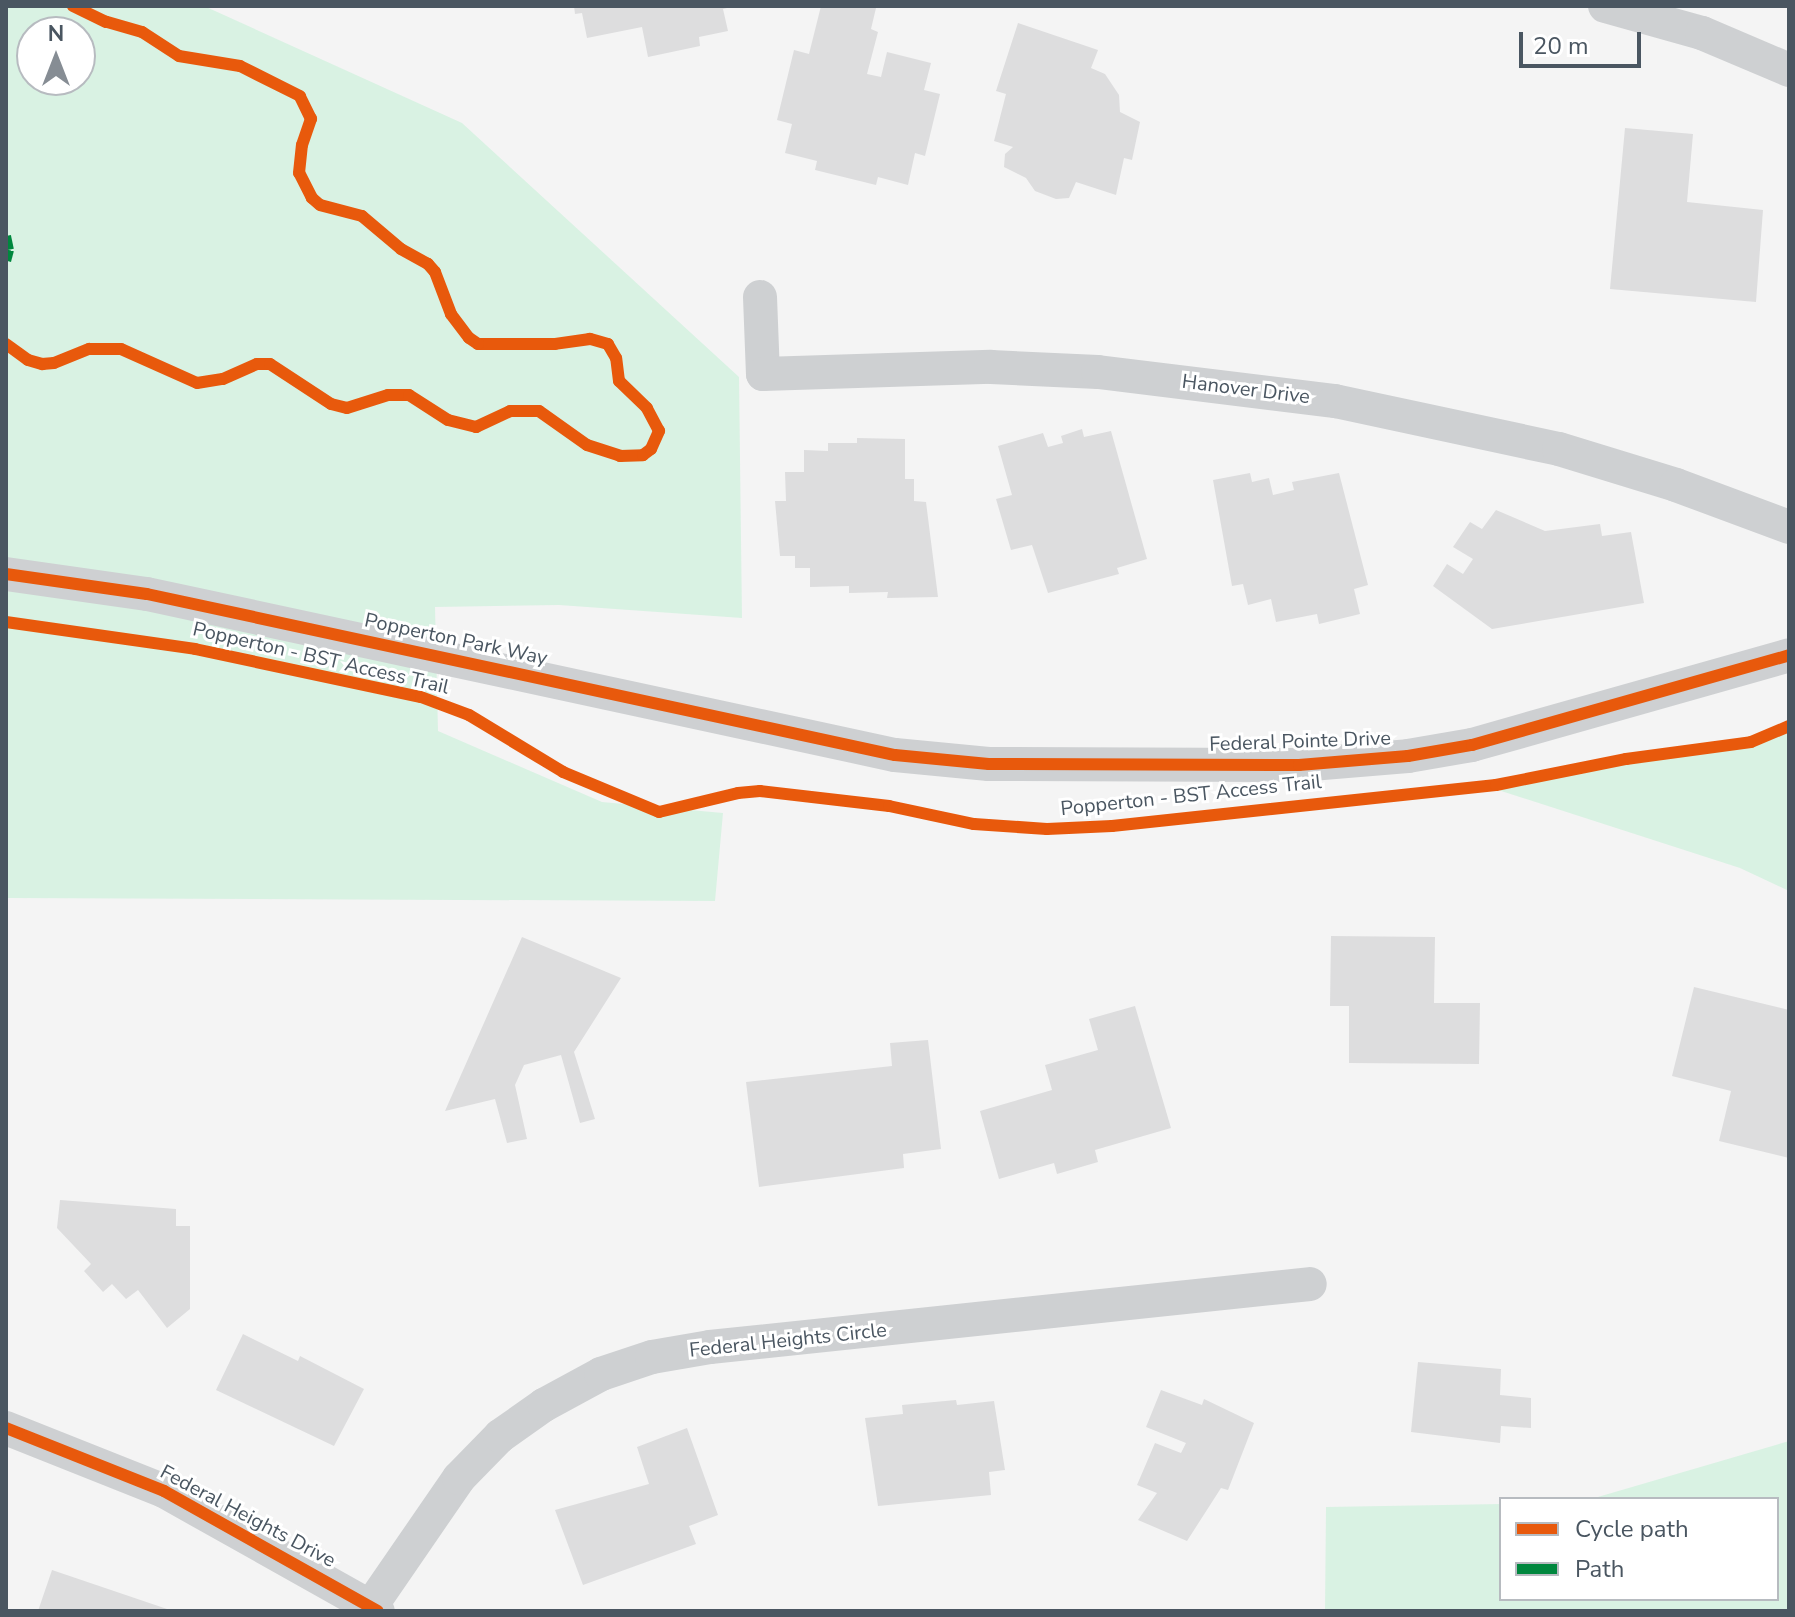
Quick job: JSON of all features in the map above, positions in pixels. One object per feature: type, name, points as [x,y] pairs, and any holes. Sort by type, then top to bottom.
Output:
[{"type":"street","points":[[1605,6],[1702,33],[1789,70]]},
{"type":"street","name":"Hanover Drive","points":[[760,297],[763,374],[991,367],[1098,372],[1335,401],[1559,449],[1676,485],[1789,527]]},
{"type":"street","name":"Popperton Park Way","points":[[6,574],[147,594],[895,755]]},
{"type":"street","name":"Federal Pointe Drive","points":[[895,755],[989,764],[1349,763],[1472,745],[1789,655]]},
{"type":"street","name":"Federal Heights Circle","points":[[374,1608],[459,1478],[500,1436],[544,1405],[601,1374],[652,1357],[710,1347],[1310,1284]]},
{"type":"street","name":"Federal Heights Drive","points":[[6,1428],[164,1491],[374,1608]]},
{"type":"green space","points":[[6,6],[204,6],[462,123],[739,377],[742,618],[559,605],[435,607],[438,731],[602,802],[723,813],[715,901],[6,898]]},
{"type":"green space","points":[[1789,728],[1789,891],[1740,868],[1495,789]]},
{"type":"green space","points":[[1789,1441],[1789,1611],[1325,1611],[1326,1507],[1499,1504],[1499,1601],[1779,1601],[1779,1497],[1598,1497]]},
{"type":"building","points":[[574,6],[731,7],[723,9],[728,31],[699,37],[700,46],[648,57],[642,27],[587,38],[582,13],[575,14]]},
{"type":"building","points":[[821,6],[876,8],[871,29],[878,32],[867,74],[881,77],[887,52],[931,63],[924,90],[940,94],[925,156],[915,153],[908,185],[878,177],[876,185],[815,170],[817,161],[785,153],[792,124],[777,120],[794,50],[809,54]]},
{"type":"building","points":[[1018,23],[1098,50],[1091,68],[1105,74],[1119,95],[1120,112],[1140,122],[1132,160],[1124,158],[1116,195],[1076,182],[1069,198],[1056,199],[1035,191],[1026,178],[1004,167],[1005,154],[1013,147],[994,141],[1006,94],[996,91]]},
{"type":"building","points":[[1625,128],[1693,134],[1687,202],[1763,210],[1756,302],[1610,289]]},
{"type":"building","points":[[1082,429],[1084,437],[1111,431],[1147,559],[1117,568],[1119,574],[1048,593],[1032,545],[1011,550],[996,499],[1012,495],[998,446],[1043,433],[1048,447],[1063,443],[1061,436]]},
{"type":"building","points":[[857,438],[905,439],[905,479],[914,479],[914,501],[926,502],[938,597],[887,598],[888,592],[849,593],[849,586],[810,587],[810,568],[795,568],[795,556],[780,556],[775,501],[786,501],[785,472],[804,472],[804,450],[828,451],[828,443],[857,443]]},
{"type":"building","points":[[1250,473],[1252,482],[1269,478],[1273,495],[1294,490],[1292,482],[1339,473],[1368,585],[1354,589],[1360,614],[1319,624],[1317,614],[1276,622],[1271,599],[1248,605],[1243,584],[1232,586],[1213,480]]},
{"type":"building","points":[[1496,510],[1545,531],[1600,524],[1602,536],[1631,532],[1644,603],[1492,629],[1433,586],[1447,564],[1463,574],[1473,559],[1453,547],[1470,522],[1482,529]]},
{"type":"building","points":[[1331,936],[1435,937],[1434,1003],[1480,1003],[1479,1064],[1349,1063],[1349,1006],[1330,1006]]},
{"type":"building","points":[[522,937],[621,978],[574,1052],[595,1119],[580,1123],[561,1055],[524,1065],[515,1085],[527,1139],[507,1143],[495,1099],[445,1111]]},
{"type":"building","points":[[1694,987],[1789,1010],[1789,1158],[1719,1141],[1731,1091],[1672,1076]]},
{"type":"building","points":[[1135,1006],[1171,1128],[1095,1150],[1098,1162],[1057,1174],[1054,1163],[999,1179],[980,1111],[1052,1090],[1045,1065],[1098,1050],[1089,1019]]},
{"type":"building","points":[[928,1040],[941,1149],[903,1154],[904,1168],[759,1187],[746,1082],[892,1066],[890,1043]]},
{"type":"building","points":[[60,1200],[176,1209],[176,1226],[190,1226],[190,1309],[167,1328],[138,1290],[126,1299],[112,1284],[103,1292],[84,1271],[91,1264],[57,1228]]},
{"type":"building","points":[[243,1334],[298,1361],[300,1356],[364,1389],[334,1446],[216,1390]]},
{"type":"building","points":[[1418,1362],[1501,1369],[1500,1395],[1531,1398],[1531,1428],[1501,1426],[1500,1443],[1411,1432]]},
{"type":"building","points":[[1161,1390],[1202,1405],[1204,1399],[1254,1423],[1228,1490],[1221,1488],[1187,1541],[1138,1520],[1157,1493],[1137,1485],[1155,1443],[1181,1453],[1186,1443],[1146,1427]]},
{"type":"building","points":[[956,1400],[957,1405],[994,1401],[1005,1470],[989,1472],[991,1495],[878,1506],[865,1418],[903,1414],[902,1405]]},
{"type":"building","points":[[687,1428],[718,1515],[689,1526],[696,1544],[583,1585],[555,1510],[649,1484],[637,1447]]},
{"type":"building","points":[[52,1570],[170,1610],[170,1611],[38,1611]]},
{"type":"marked path","points":[[6,236],[9,250],[6,261]]},
{"type":"cycle path","points":[[6,344],[28,360],[42,364],[54,363],[89,349],[121,349],[197,383],[223,379],[257,364],[270,364],[331,404],[347,408],[388,395],[409,395],[448,420],[476,427],[510,411],[539,411],[587,445],[620,456],[643,455],[651,449],[659,431],[647,408],[619,381],[616,358],[608,344],[590,339],[555,344],[478,344],[469,338],[451,314],[435,272],[428,264],[401,249],[362,216],[320,205],[312,198],[299,173],[302,145],[311,119],[300,96],[240,66],[179,56],[142,32],[106,22],[73,6]]},
{"type":"cycle path","name":"Popperton - BST Access Trail","points":[[6,574],[147,594],[895,755],[989,764],[1299,765],[1408,756],[1472,745],[1789,655]]},
{"type":"cycle path","name":"Popperton - BST Access Trail","points":[[6,622],[195,649],[421,697],[469,715],[563,772],[659,812],[738,793],[760,791],[889,806],[974,824],[1047,829],[1112,826],[1496,785],[1626,759],[1751,742],[1789,726]]},
{"type":"cycle path","points":[[6,1428],[164,1491],[378,1611]]}]
